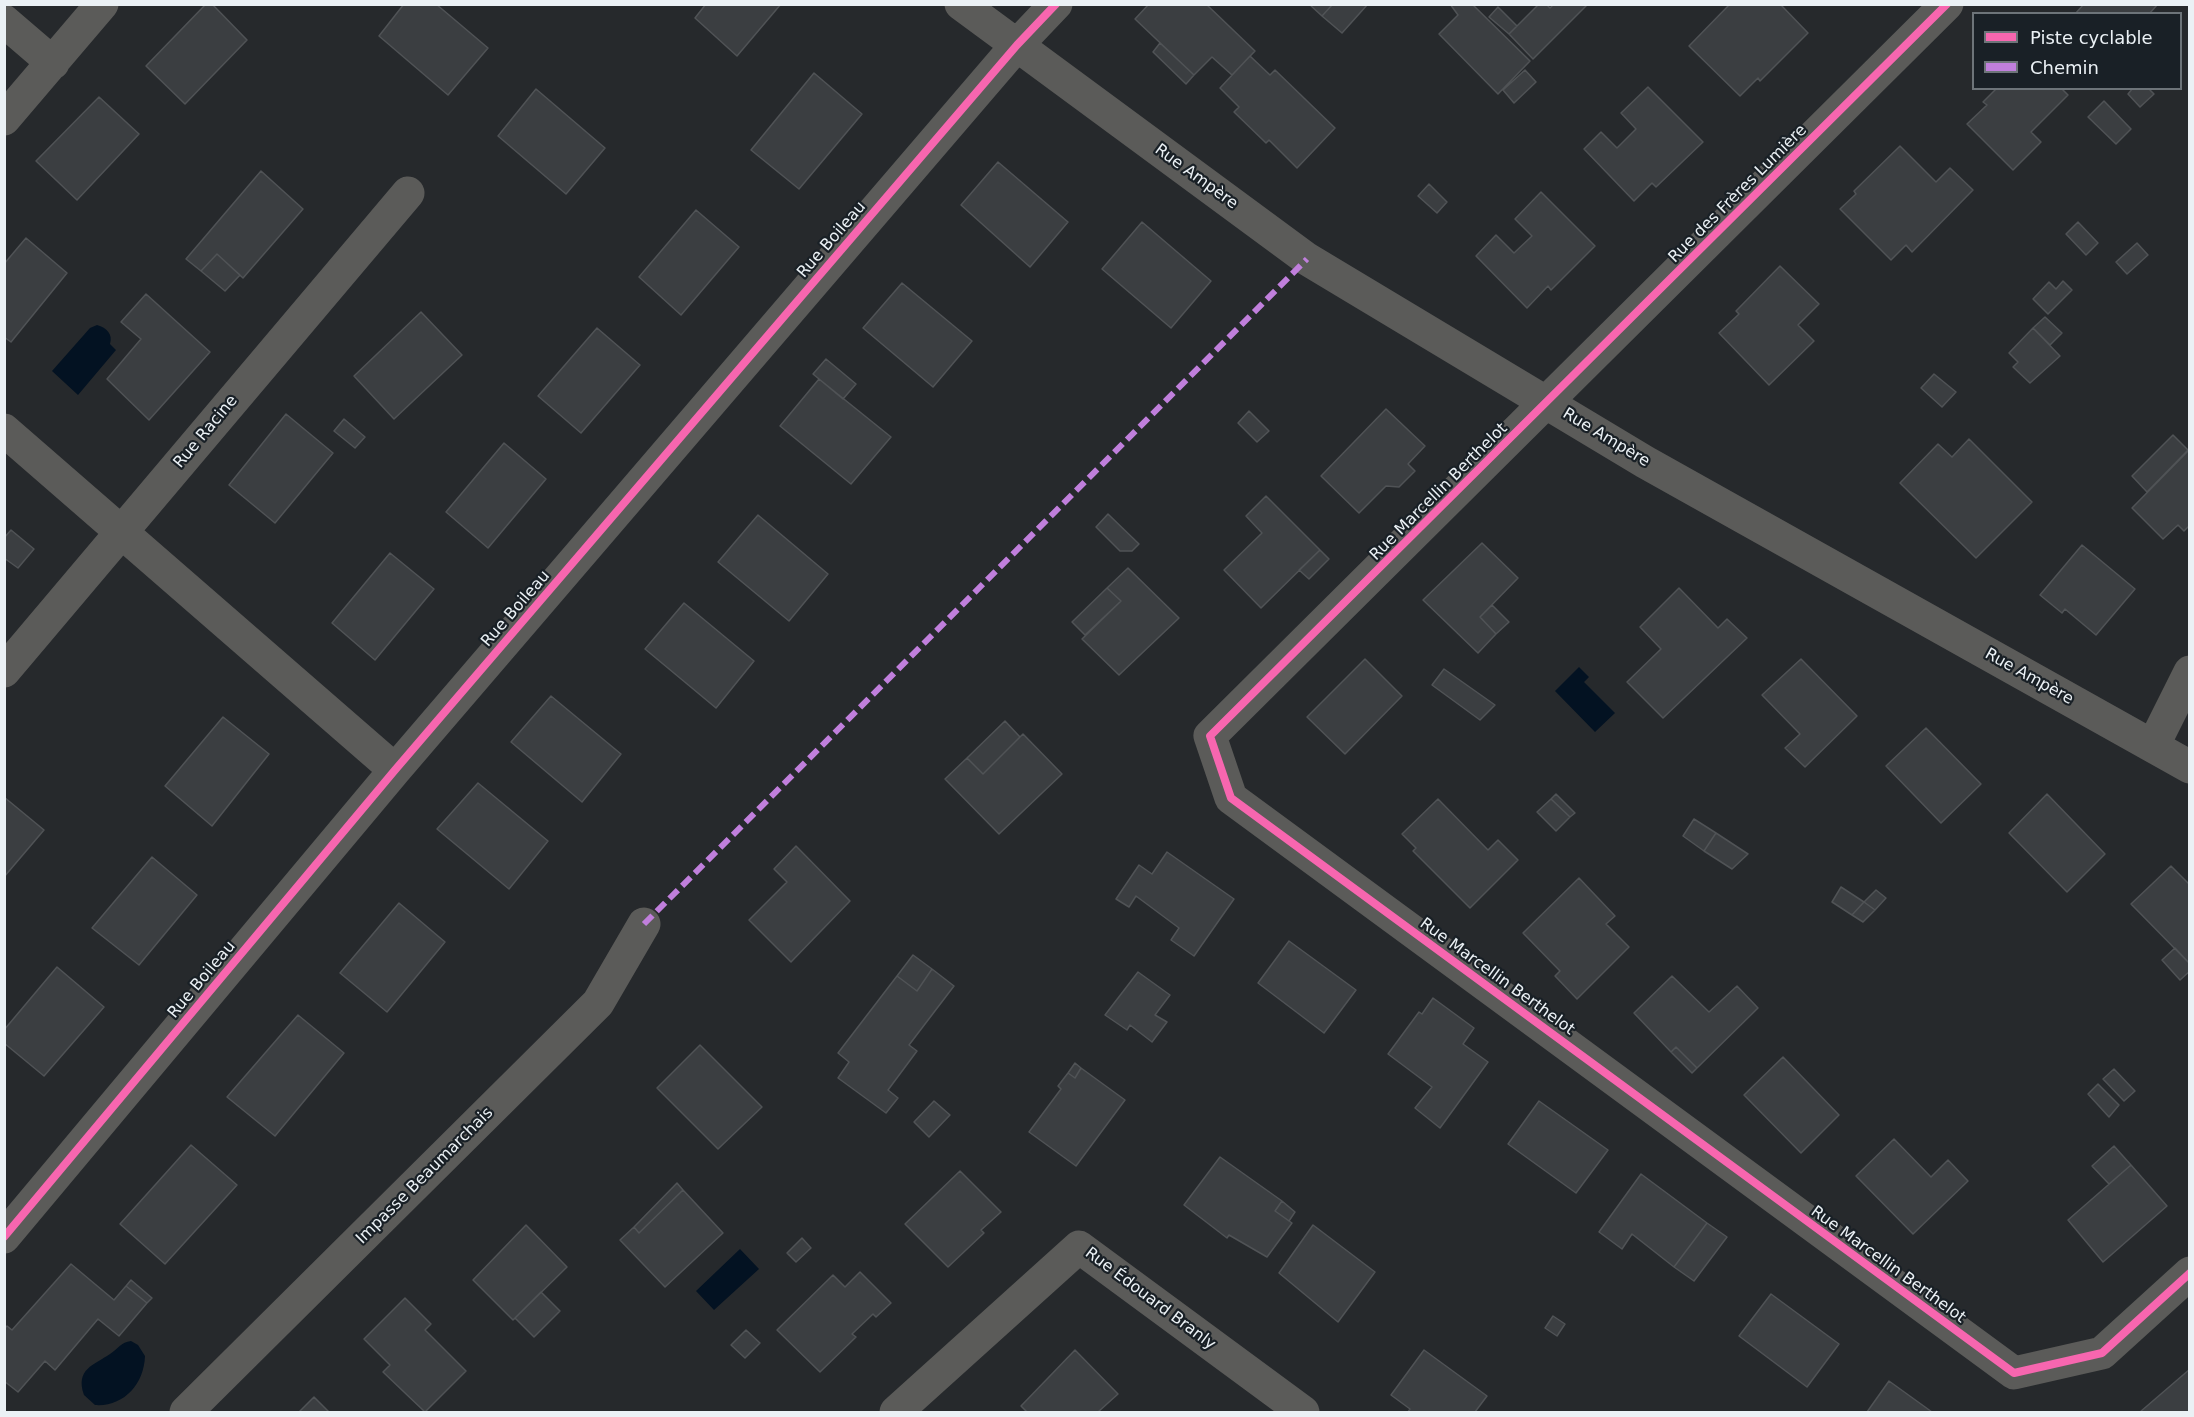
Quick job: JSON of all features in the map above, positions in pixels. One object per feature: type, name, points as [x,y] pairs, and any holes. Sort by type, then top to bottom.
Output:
[{"type":"street","points":[[4,119],[102,4]]},
{"type":"street","name":"Rue Ampère","points":[[961,4],[1307,259],[1645,462],[2190,767]]},
{"type":"street","name":"Rue Boileau","points":[[4,1237],[395,770],[1017,45],[1056,4]]},
{"type":"street","name":"Rue des Frères Lumière","points":[[1548,403],[1947,4]]},
{"type":"street","points":[[4,21],[52,63]]},
{"type":"street","name":"Rue Racine","points":[[4,671],[408,193]]},
{"type":"street","name":"Rue Marcellin Berthelot","points":[[1548,403],[1210,736],[1231,798],[2014,1373],[2102,1353],[2190,1274]]},
{"type":"street","points":[[4,430],[395,770]]},
{"type":"street","points":[[2153,746],[2190,672]]},
{"type":"street","name":"Impasse Beaumarchais","points":[[186,1413],[598,1003],[644,924]]},
{"type":"street","name":"Rue Édouard Branly","points":[[896,1413],[1079,1247],[1303,1413]]},
{"type":"water","points":[[97,325],[108,332],[111,337],[110,344],[116,350],[78,395],[52,371],[90,328]]},
{"type":"water","points":[[1579,667],[1589,677],[1584,682],[1615,713],[1595,732],[1555,691]]},
{"type":"water","points":[[740,1249],[759,1269],[714,1310],[696,1291]]},
{"type":"water","points":[[131,1341],[138,1345],[145,1356],[144,1367],[136,1385],[123,1398],[105,1405],[95,1405],[84,1395],[82,1379],[84,1374],[92,1365],[122,1344]]},
{"type":"building","points":[[206,4],[212,4],[247,40],[185,104],[146,66]]},
{"type":"building","points":[[404,4],[436,4],[488,48],[448,95],[379,36]]},
{"type":"building","points":[[706,4],[781,4],[737,56],[695,18]]},
{"type":"building","points":[[1149,4],[1206,4],[1255,51],[1232,75],[1212,57],[1194,75],[1135,19]]},
{"type":"building","points":[[1309,4],[1333,4],[1322,16]]},
{"type":"building","points":[[1333,4],[1368,4],[1342,33],[1322,16]]},
{"type":"building","points":[[1450,4],[1472,4],[1530,61],[1498,94],[1439,34],[1458,15]]},
{"type":"building","points":[[1539,4],[1546,4],[1550,8],[1554,4],[1588,4],[1533,59],[1509,34]]},
{"type":"building","points":[[1730,4],[1780,4],[1808,33],[1760,81],[1758,78],[1740,96],[1689,46]]},
{"type":"building","points":[[2084,4],[2158,4],[2151,12],[2077,12]]},
{"type":"building","points":[[1498,7],[1517,26],[1509,34],[1489,17]]},
{"type":"building","points":[[1160,43],[1194,75],[1186,84],[1153,52]]},
{"type":"building","points":[[1250,56],[1270,75],[1275,70],[1335,128],[1297,168],[1269,140],[1266,143],[1234,112],[1239,107],[1220,88]]},
{"type":"building","points":[[1525,70],[1536,82],[1514,103],[1503,90]]},
{"type":"building","points":[[814,73],[862,114],[799,189],[751,150]]},
{"type":"building","points":[[1648,87],[1703,142],[1656,187],[1652,183],[1634,201],[1584,149],[1601,132],[1617,148],[1636,129],[1621,113]]},
{"type":"building","points":[[536,89],[605,148],[566,194],[498,136]]},
{"type":"building","points":[[1995,90],[2063,90],[2068,95],[2031,132],[2041,142],[2013,170],[1967,124],[1987,105],[1983,102]]},
{"type":"building","points":[[2131,90],[2150,90],[2154,94],[2140,107],[2128,94]]},
{"type":"building","points":[[99,97],[139,134],[77,200],[36,161]]},
{"type":"building","points":[[2104,101],[2131,129],[2116,144],[2088,117]]},
{"type":"building","points":[[1900,146],[1936,182],[1950,168],[1973,190],[1912,252],[1906,245],[1891,260],[1840,209],[1856,194],[1854,191]]},
{"type":"building","points":[[998,162],[1068,222],[1030,267],[961,205]]},
{"type":"building","points":[[261,171],[303,209],[243,278],[217,254],[201,271],[186,259]]},
{"type":"building","points":[[1429,184],[1447,202],[1437,213],[1418,196]]},
{"type":"building","points":[[1541,192],[1595,246],[1551,290],[1548,286],[1527,308],[1476,256],[1496,235],[1514,253],[1532,236],[1515,219]]},
{"type":"building","points":[[696,210],[739,247],[681,315],[639,277]]},
{"type":"building","points":[[1142,222],[1211,281],[1171,328],[1102,269]]},
{"type":"building","points":[[2078,222],[2098,243],[2086,255],[2066,234]]},
{"type":"building","points":[[26,238],[67,273],[11,342],[4,337],[4,264]]},
{"type":"building","points":[[2137,243],[2148,255],[2127,274],[2116,262]]},
{"type":"building","points":[[217,254],[240,275],[225,291],[201,271]]},
{"type":"building","points":[[1780,266],[1819,304],[1798,325],[1814,341],[1769,385],[1719,333],[1739,314],[1736,311]]},
{"type":"building","points":[[2063,281],[2072,290],[2048,314],[2033,299],[2049,282],[2056,289]]},
{"type":"building","points":[[902,283],[972,341],[933,387],[863,328]]},
{"type":"building","points":[[146,294],[210,352],[149,420],[107,379],[141,339],[121,322]]},
{"type":"building","points":[[421,312],[462,355],[394,419],[354,376]]},
{"type":"building","points":[[2045,317],[2062,333],[2050,345],[2033,328]]},
{"type":"building","points":[[597,328],[640,365],[581,433],[538,396]]},
{"type":"building","points":[[2033,328],[2060,356],[2030,383],[2013,367],[2018,362],[2009,353]]},
{"type":"building","points":[[826,359],[856,384],[843,399],[813,374]]},
{"type":"building","points":[[1934,374],[1956,392],[1942,407],[1921,388]]},
{"type":"building","points":[[819,379],[891,437],[851,484],[780,426]]},
{"type":"building","points":[[1386,409],[1425,446],[1408,464],[1415,471],[1399,487],[1386,486],[1359,513],[1321,476]]},
{"type":"building","points":[[1249,411],[1269,431],[1257,442],[1238,423]]},
{"type":"building","points":[[286,414],[333,453],[275,523],[229,485]]},
{"type":"building","points":[[344,419],[365,437],[355,448],[334,431]]},
{"type":"building","points":[[2173,435],[2188,450],[2147,492],[2132,476]]},
{"type":"building","points":[[1969,439],[2032,502],[1976,558],[1900,483],[1938,444],[1952,457]]},
{"type":"building","points":[[504,443],[546,479],[488,548],[446,512]]},
{"type":"building","points":[[2190,449],[2190,525],[2184,531],[2178,525],[2163,539],[2132,508]]},
{"type":"building","points":[[1266,496],[1320,550],[1261,608],[1224,570],[1262,533],[1246,516]]},
{"type":"building","points":[[1108,514],[1139,544],[1132,551],[1120,551],[1096,527]]},
{"type":"building","points":[[758,515],[828,574],[789,621],[718,562]]},
{"type":"building","points":[[11,530],[34,549],[18,568],[4,558],[4,538]]},
{"type":"building","points":[[1482,543],[1518,578],[1480,617],[1496,634],[1478,653],[1423,600]]},
{"type":"building","points":[[2082,545],[2135,589],[2096,635],[2065,609],[2062,613],[2040,595]]},
{"type":"building","points":[[1320,550],[1329,559],[1309,579],[1299,570]]},
{"type":"building","points":[[390,553],[434,589],[375,660],[332,623]]},
{"type":"building","points":[[1128,568],[1179,618],[1119,675],[1082,639],[1121,601],[1107,588]]},
{"type":"building","points":[[1107,588],[1121,601],[1085,635],[1072,622]]},
{"type":"building","points":[[1679,588],[1718,628],[1727,619],[1747,638],[1663,718],[1627,682],[1661,649],[1640,627]]},
{"type":"building","points":[[684,603],[754,661],[716,708],[645,649]]},
{"type":"building","points":[[1492,605],[1509,622],[1496,634],[1480,617]]},
{"type":"building","points":[[1365,659],[1402,696],[1345,754],[1307,717]]},
{"type":"building","points":[[1801,659],[1857,716],[1805,767],[1785,748],[1800,734],[1762,695]]},
{"type":"building","points":[[1444,669],[1495,705],[1480,720],[1432,685]]},
{"type":"building","points":[[551,696],[621,754],[582,802],[511,742]]},
{"type":"building","points":[[223,717],[269,754],[212,826],[165,786]]},
{"type":"building","points":[[1005,721],[1020,737],[983,774],[967,758]]},
{"type":"building","points":[[1926,728],[1981,784],[1941,823],[1886,766]]},
{"type":"building","points":[[1023,734],[1062,774],[999,834],[945,779],[967,758],[983,774]]},
{"type":"building","points":[[478,783],[548,841],[509,889],[437,829]]},
{"type":"building","points":[[1556,794],[1575,813],[1570,817],[1551,799]]},
{"type":"building","points":[[2047,794],[2105,854],[2067,892],[2009,833]]},
{"type":"building","points":[[4,797],[44,830],[4,877]]},
{"type":"building","points":[[1438,799],[1488,850],[1498,840],[1518,860],[1470,908],[1413,851],[1416,848],[1402,834]]},
{"type":"building","points":[[1551,799],[1570,817],[1556,831],[1537,812]]},
{"type":"building","points":[[1694,819],[1716,833],[1704,851],[1683,836]]},
{"type":"building","points":[[1716,833],[1748,854],[1732,869],[1704,851]]},
{"type":"building","points":[[796,846],[850,901],[791,962],[749,920],[787,882],[774,869]]},
{"type":"building","points":[[1167,852],[1234,899],[1194,956],[1171,940],[1179,928],[1136,896],[1129,907],[1116,899],[1139,865],[1152,874]]},
{"type":"building","points":[[152,857],[197,895],[139,965],[92,928]]},
{"type":"building","points":[[2171,866],[2190,885],[2190,964],[2131,904]]},
{"type":"building","points":[[1579,878],[1615,916],[1606,924],[1629,947],[1577,999],[1555,976],[1560,971],[1523,933]]},
{"type":"building","points":[[1841,887],[1864,902],[1852,915],[1832,902]]},
{"type":"building","points":[[1876,890],[1886,898],[1875,910],[1864,902]]},
{"type":"building","points":[[1864,902],[1875,910],[1863,922],[1852,915]]},
{"type":"building","points":[[399,903],[445,942],[387,1012],[340,973]]},
{"type":"building","points":[[1289,941],[1356,990],[1324,1033],[1258,983]]},
{"type":"building","points":[[2175,948],[2190,964],[2190,971],[2180,980],[2162,960]]},
{"type":"building","points":[[913,955],[932,969],[917,991],[897,976]]},
{"type":"building","points":[[57,967],[104,1007],[44,1076],[4,1043],[4,1030]]},
{"type":"building","points":[[932,969],[954,986],[909,1045],[917,1051],[888,1090],[898,1098],[886,1113],[838,1078],[849,1062],[838,1053],[897,976],[917,991]]},
{"type":"building","points":[[1138,972],[1170,995],[1155,1015],[1167,1022],[1152,1042],[1130,1025],[1127,1030],[1105,1015]]},
{"type":"building","points":[[1672,976],[1709,1012],[1737,986],[1758,1008],[1697,1068],[1676,1047],[1671,1052],[1634,1013]]},
{"type":"building","points":[[1433,998],[1474,1028],[1463,1044],[1488,1062],[1440,1128],[1415,1108],[1432,1087],[1388,1054],[1419,1012],[1422,1014]]},
{"type":"building","points":[[298,1015],[344,1053],[275,1136],[227,1097]]},
{"type":"building","points":[[700,1045],[762,1107],[718,1149],[657,1088]]},
{"type":"building","points":[[1676,1047],[1697,1068],[1692,1073],[1671,1052]]},
{"type":"building","points":[[1783,1057],[1839,1115],[1801,1153],[1744,1095]]},
{"type":"building","points":[[1075,1063],[1081,1068],[1075,1078],[1068,1073]]},
{"type":"building","points":[[1081,1068],[1125,1100],[1076,1166],[1029,1132],[1061,1089],[1058,1086],[1068,1073],[1075,1078]]},
{"type":"building","points":[[2114,1069],[2135,1091],[2124,1101],[2103,1079]]},
{"type":"building","points":[[2098,1084],[2119,1105],[2109,1117],[2088,1094]]},
{"type":"building","points":[[934,1101],[950,1115],[929,1137],[914,1122]]},
{"type":"building","points":[[1539,1101],[1608,1150],[1576,1193],[1508,1144]]},
{"type":"building","points":[[1894,1139],[1931,1177],[1948,1160],[1968,1181],[1913,1234],[1856,1176]]},
{"type":"building","points":[[191,1145],[237,1185],[165,1264],[120,1224]]},
{"type":"building","points":[[2114,1146],[2131,1165],[2109,1184],[2092,1166]]},
{"type":"building","points":[[1220,1157],[1282,1201],[1275,1211],[1292,1223],[1267,1257],[1229,1235],[1227,1238],[1184,1205]]},
{"type":"building","points":[[2131,1165],[2167,1206],[2103,1262],[2068,1220]]},
{"type":"building","points":[[960,1171],[1001,1212],[981,1230],[984,1233],[948,1267],[905,1224]]},
{"type":"building","points":[[1641,1174],[1707,1223],[1674,1267],[1632,1234],[1622,1249],[1599,1232]]},
{"type":"building","points":[[677,1183],[683,1190],[639,1233],[634,1227]]},
{"type":"building","points":[[683,1190],[723,1233],[665,1287],[620,1240],[634,1227],[639,1233]]},
{"type":"building","points":[[1282,1201],[1295,1212],[1289,1221],[1275,1211]]},
{"type":"building","points":[[1707,1223],[1727,1237],[1694,1281],[1674,1267]]},
{"type":"building","points":[[526,1225],[567,1267],[513,1320],[473,1280]]},
{"type":"building","points":[[1313,1225],[1375,1272],[1338,1322],[1279,1273]]},
{"type":"building","points":[[802,1238],[811,1248],[796,1262],[787,1253]]},
{"type":"building","points":[[71,1264],[114,1300],[126,1286],[147,1303],[119,1336],[98,1319],[55,1370],[45,1361],[18,1392],[4,1381],[4,1329],[7,1326],[12,1330]]},
{"type":"building","points":[[860,1272],[891,1303],[876,1317],[873,1314],[852,1334],[856,1337],[820,1372],[777,1330],[833,1275],[845,1287]]},
{"type":"building","points":[[131,1280],[152,1298],[147,1303],[126,1286]]},
{"type":"building","points":[[541,1292],[560,1311],[534,1337],[515,1318]]},
{"type":"building","points":[[1771,1294],[1839,1344],[1807,1387],[1739,1336]]},
{"type":"building","points":[[405,1298],[431,1324],[425,1330],[466,1371],[425,1412],[383,1372],[390,1365],[364,1339]]},
{"type":"building","points":[[1553,1316],[1565,1324],[1557,1336],[1545,1328]]},
{"type":"building","points":[[746,1330],[760,1343],[745,1358],[731,1345]]},
{"type":"building","points":[[1075,1350],[1118,1394],[1098,1412],[1027,1412],[1021,1406]]},
{"type":"building","points":[[1424,1350],[1487,1396],[1475,1412],[1408,1412],[1410,1409],[1391,1395]]},
{"type":"building","points":[[2190,1369],[2190,1412],[2140,1412]]},
{"type":"building","points":[[1889,1381],[1932,1412],[1867,1412]]},
{"type":"building","points":[[314,1397],[329,1412],[299,1412]]},
{"type":"marked path","points":[[644,924],[1307,259]]},
{"type":"cycle path","points":[[4,1237],[395,770],[1017,45],[1056,4]]},
{"type":"cycle path","points":[[1947,4],[1210,736],[1231,798],[2014,1373],[2102,1353],[2190,1273]]}]
